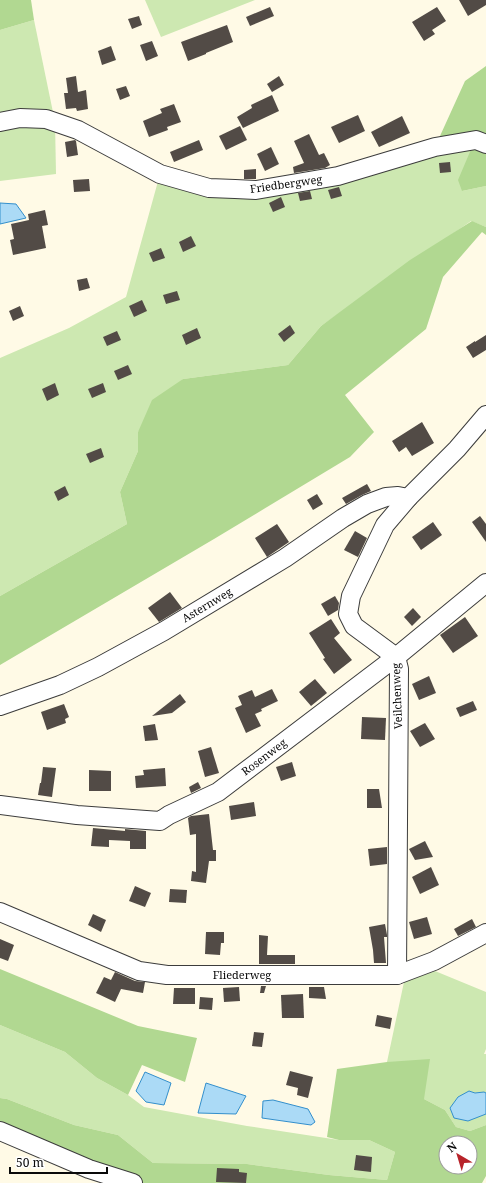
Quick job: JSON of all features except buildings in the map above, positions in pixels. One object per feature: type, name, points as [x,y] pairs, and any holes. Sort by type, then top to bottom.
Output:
[{"type":"street","name":"Friedbergweg","points":[[0,122],[20,118],[46,119],[78,130],[160,174],[209,188],[235,190],[256,190],[338,176],[435,147],[476,140],[486,144]]},
{"type":"street","name":"Veilchenweg","points":[[397,975],[399,669],[396,657],[354,626],[348,614],[351,596],[385,525],[408,498],[457,449],[486,415]]},
{"type":"street","name":"Asternweg","points":[[0,706],[60,685],[98,667],[164,632],[286,558],[343,518],[367,504],[386,497],[398,496],[408,498]]},
{"type":"street","name":"Rosenweg","points":[[0,805],[77,815],[160,821],[169,815],[218,792],[396,657],[486,583]]},
{"type":"street","name":"Fliederweg","points":[[0,912],[139,971],[167,975],[397,975],[434,961],[486,933]]},
{"type":"street","points":[[0,1131],[89,1169],[133,1183]]},
{"type":"green space","points":[[0,0],[31,0],[34,20],[0,30]]},
{"type":"green space","points":[[145,0],[255,0],[161,37]]},
{"type":"green space","points":[[34,20],[55,122],[56,174],[0,181],[0,30]]},
{"type":"green space","points":[[486,66],[486,186],[462,191],[458,180],[475,140],[435,147],[465,81]]},
{"type":"green space","points":[[476,140],[462,191],[486,186],[486,227],[471,221],[321,326],[288,365],[183,379],[138,432],[138,451],[120,492],[127,524],[0,596],[0,358],[69,328],[126,297],[160,174],[235,189]]},
{"type":"green space","points":[[472,221],[486,227],[486,235],[482,232],[443,277],[426,329],[345,395],[374,432],[350,457],[0,665],[0,596],[127,524],[120,492],[138,451],[138,432],[152,400],[183,379],[288,365],[321,326],[410,260]]},
{"type":"green space","points":[[0,969],[138,1026],[197,1038],[185,1082],[142,1065],[128,1095],[97,1078],[65,1052],[0,1025]]},
{"type":"green space","points":[[435,971],[486,992],[486,1049],[484,1054],[486,1054],[486,1125],[470,1131],[456,1127],[445,1110],[424,1099],[387,1062],[404,982]]},
{"type":"green space","points":[[0,1025],[65,1052],[97,1078],[128,1095],[144,1107],[247,1126],[339,1140],[369,1140],[395,1152],[387,1180],[329,1175],[247,1164],[153,1163],[118,1135],[74,1125],[7,1099],[0,1098]]},
{"type":"green space","points":[[430,1059],[424,1099],[445,1110],[456,1127],[470,1131],[486,1125],[486,1176],[482,1183],[133,1183],[0,1131],[0,1098],[7,1099],[74,1125],[118,1135],[153,1163],[247,1164],[329,1175],[387,1180],[395,1152],[369,1140],[339,1140],[327,1137],[337,1069],[387,1062]]},
{"type":"water","points":[[0,203],[16,204],[26,218],[0,224]]},
{"type":"water","points":[[145,1072],[171,1083],[164,1105],[146,1102],[136,1091]]},
{"type":"water","points":[[206,1083],[246,1096],[236,1114],[198,1113]]},
{"type":"water","points":[[469,1091],[475,1093],[486,1093],[486,1114],[468,1121],[454,1118],[450,1108],[458,1097]]},
{"type":"water","points":[[273,1100],[308,1109],[315,1122],[311,1125],[262,1118],[263,1101]]}]
